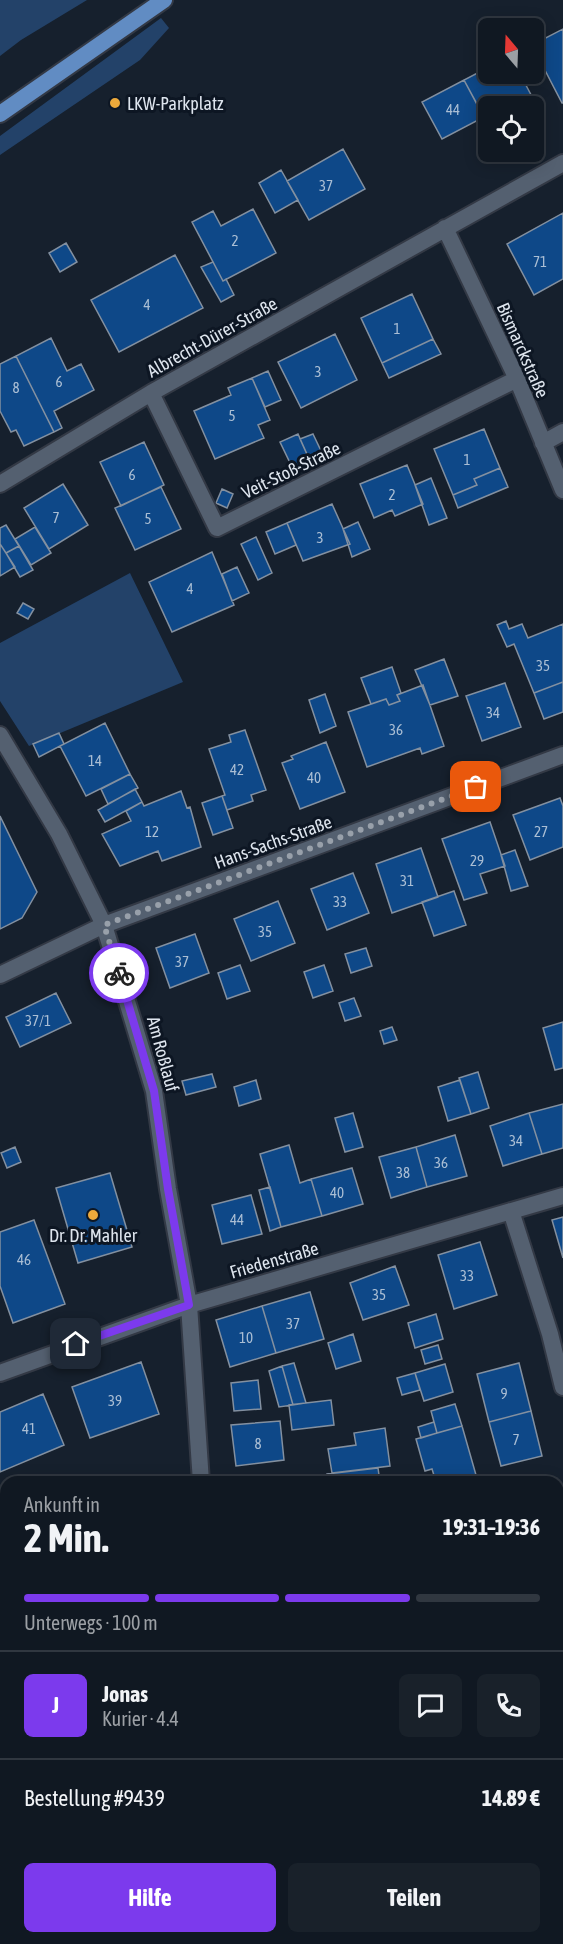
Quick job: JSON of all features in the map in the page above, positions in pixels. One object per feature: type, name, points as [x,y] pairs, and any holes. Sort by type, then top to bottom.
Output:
[{"type":"main road","points":[[0,114],[165,0]]},
{"type":"street","name":"Albrecht-Dürer-Straße","points":[[0,484],[151,393],[563,162]]},
{"type":"street","name":"Bismarckstraße","points":[[445,228],[517,379],[563,490]]},
{"type":"street","name":"Veit-Stoß-Straße","points":[[151,393],[218,528],[517,379]]},
{"type":"street","points":[[543,443],[563,432]]},
{"type":"street","name":"Am Roßlauf","points":[[0,735],[59,834],[104,925],[154,1091],[168,1189],[189,1305],[201,1476]]},
{"type":"street","name":"Hans-Sachs-Straße","points":[[0,975],[104,925],[563,755]]},
{"type":"street","name":"Friedenstraße","points":[[0,1373],[189,1305],[563,1196]]},
{"type":"street","points":[[511,1211],[550,1334],[563,1387]]},
{"type":"shaded area","points":[[0,0],[87,0],[21,40],[0,56]]},
{"type":"shaded area","points":[[161,18],[169,28],[140,60],[0,155],[0,136]]},
{"type":"shaded area","points":[[130,573],[183,682],[29,746],[0,701],[0,643]]},
{"type":"building","points":[[563,29],[563,103],[544,68],[544,39]]},
{"type":"building","points":[[478,73],[478,84],[525,84],[532,96],[478,96],[478,106],[464,80]]},
{"type":"building","points":[[464,80],[478,106],[478,120],[442,139],[422,102]]},
{"type":"building","points":[[343,149],[365,189],[309,220],[287,181]]},
{"type":"building","points":[[281,170],[298,200],[275,213],[259,183]]},
{"type":"building","points":[[253,209],[276,253],[223,281],[192,222],[213,211],[221,226]]},
{"type":"building","points":[[563,213],[563,279],[534,295],[507,244]]},
{"type":"building","points":[[66,243],[77,262],[60,272],[49,253]]},
{"type":"building","points":[[175,255],[203,308],[119,352],[91,300]]},
{"type":"building","points":[[213,262],[223,281],[226,279],[234,295],[221,302],[201,267]]},
{"type":"building","points":[[412,294],[433,339],[382,363],[361,318]]},
{"type":"building","points":[[335,334],[357,380],[301,408],[278,362]]},
{"type":"building","points":[[51,338],[67,371],[81,364],[94,390],[54,411],[62,428],[54,432],[16,356]]},
{"type":"building","points":[[433,339],[441,354],[389,378],[382,363]]},
{"type":"building","points":[[16,356],[54,432],[24,446],[16,430],[11,432],[0,411],[0,364]]},
{"type":"building","points":[[268,371],[281,400],[265,407],[252,378]]},
{"type":"building","points":[[252,378],[270,420],[258,425],[264,438],[215,459],[194,411],[231,395],[228,388]]},
{"type":"building","points":[[484,429],[500,468],[474,479],[477,485],[453,495],[434,449]]},
{"type":"building","points":[[298,434],[310,461],[293,469],[280,442]]},
{"type":"building","points":[[313,434],[323,455],[310,461],[300,439]]},
{"type":"building","points":[[144,442],[164,485],[121,506],[100,462]]},
{"type":"building","points":[[407,465],[423,504],[395,516],[392,510],[374,518],[360,484]]},
{"type":"building","points":[[500,468],[508,487],[458,508],[453,495],[477,485],[474,479]]},
{"type":"building","points":[[431,478],[447,518],[429,525],[415,485]]},
{"type":"building","points":[[63,484],[88,525],[49,549],[24,508]]},
{"type":"building","points":[[161,487],[181,529],[135,550],[115,508]]},
{"type":"building","points":[[222,489],[233,494],[227,508],[216,503]]},
{"type":"building","points":[[332,504],[350,544],[303,561],[287,523]]},
{"type":"building","points":[[358,522],[370,549],[352,557],[343,529]]},
{"type":"building","points":[[287,523],[296,545],[275,554],[266,532]]},
{"type":"building","points":[[6,525],[19,546],[6,553],[0,544],[0,528]]},
{"type":"building","points":[[35,527],[51,553],[31,565],[15,539]]},
{"type":"building","points":[[256,537],[272,573],[258,580],[241,544]]},
{"type":"building","points":[[0,544],[15,567],[0,576]]},
{"type":"building","points":[[19,546],[33,570],[20,577],[6,553]]},
{"type":"building","points":[[212,552],[234,605],[172,632],[149,582]]},
{"type":"building","points":[[237,567],[249,593],[232,601],[222,574]]},
{"type":"building","points":[[23,603],[34,609],[28,619],[17,613]]},
{"type":"building","points":[[506,621],[509,629],[522,624],[528,638],[563,624],[563,682],[534,693],[514,644],[507,647],[497,625]]},
{"type":"building","points":[[444,659],[458,696],[430,705],[415,670]]},
{"type":"building","points":[[392,667],[401,693],[397,695],[400,701],[389,705],[386,699],[371,704],[361,678]]},
{"type":"building","points":[[563,682],[563,712],[544,719],[534,693]]},
{"type":"building","points":[[505,683],[521,727],[482,741],[466,696]]},
{"type":"building","points":[[423,685],[444,746],[422,754],[420,748],[367,767],[348,712],[386,699],[389,705],[400,701],[397,695]]},
{"type":"building","points":[[325,694],[336,726],[320,733],[309,700]]},
{"type":"building","points":[[105,723],[130,774],[86,796],[60,746]]},
{"type":"building","points":[[245,730],[266,790],[251,795],[253,801],[227,810],[222,796],[225,795],[209,749],[231,742],[229,735]]},
{"type":"building","points":[[59,733],[64,744],[39,757],[33,744]]},
{"type":"building","points":[[326,742],[345,792],[300,809],[282,763],[293,759],[291,756]]},
{"type":"building","points":[[130,774],[138,788],[108,804],[101,789]]},
{"type":"building","points":[[135,789],[142,802],[105,822],[98,810]]},
{"type":"building","points":[[181,791],[187,808],[190,807],[201,847],[162,861],[158,851],[120,866],[102,834],[131,821],[126,811],[142,802],[144,806]]},
{"type":"building","points":[[222,796],[233,828],[213,835],[202,803]]},
{"type":"building","points":[[560,798],[563,806],[563,847],[530,860],[513,815]]},
{"type":"building","points":[[0,816],[37,892],[22,918],[0,929]]},
{"type":"building","points":[[490,822],[505,866],[480,874],[487,893],[464,900],[442,839]]},
{"type":"building","points":[[421,848],[438,897],[392,913],[376,864]]},
{"type":"building","points":[[515,850],[528,886],[511,891],[501,855]]},
{"type":"building","points":[[353,873],[369,913],[327,930],[311,889]]},
{"type":"building","points":[[454,891],[466,925],[434,936],[422,902]]},
{"type":"building","points":[[278,901],[295,943],[251,961],[234,919]]},
{"type":"building","points":[[195,934],[209,973],[170,988],[156,948]]},
{"type":"building","points":[[366,948],[372,966],[351,973],[345,954]]},
{"type":"building","points":[[240,965],[250,991],[227,999],[218,973]]},
{"type":"building","points":[[324,965],[333,991],[313,998],[304,972]]},
{"type":"building","points":[[56,993],[71,1023],[20,1047],[6,1017]]},
{"type":"building","points":[[354,998],[361,1016],[345,1021],[339,1003]]},
{"type":"building","points":[[563,1022],[563,1068],[555,1070],[543,1028]]},
{"type":"building","points":[[392,1027],[397,1040],[384,1044],[380,1031]]},
{"type":"building","points":[[478,1072],[489,1108],[471,1114],[459,1078]]},
{"type":"building","points":[[212,1074],[216,1087],[186,1095],[182,1081]]},
{"type":"building","points":[[256,1080],[261,1099],[239,1106],[234,1087]]},
{"type":"building","points":[[460,1080],[471,1114],[448,1121],[438,1087]]},
{"type":"building","points":[[563,1104],[563,1148],[542,1154],[529,1113]]},
{"type":"building","points":[[353,1113],[363,1147],[345,1152],[335,1118]]},
{"type":"building","points":[[529,1113],[542,1154],[503,1166],[490,1126]]},
{"type":"building","points":[[455,1135],[467,1176],[427,1187],[416,1147]]},
{"type":"building","points":[[289,1145],[300,1183],[311,1179],[322,1216],[281,1227],[260,1154]]},
{"type":"building","points":[[15,1147],[21,1162],[7,1168],[1,1153]]},
{"type":"building","points":[[416,1147],[427,1187],[391,1198],[379,1157]]},
{"type":"building","points":[[352,1168],[363,1204],[322,1216],[311,1179]]},
{"type":"building","name":"Dr. Dr. Mahler","points":[[110,1173],[132,1247],[78,1263],[56,1188]]},
{"type":"building","points":[[270,1187],[281,1227],[270,1231],[259,1190]]},
{"type":"building","points":[[251,1195],[262,1234],[222,1244],[212,1205]]},
{"type":"building","points":[[563,1217],[563,1258],[552,1220]]},
{"type":"building","points":[[34,1220],[65,1304],[13,1323],[0,1286],[0,1232]]},
{"type":"building","points":[[480,1242],[497,1295],[454,1309],[438,1255]]},
{"type":"building","points":[[395,1266],[409,1305],[363,1320],[350,1283]]},
{"type":"building","points":[[310,1292],[324,1339],[276,1353],[262,1306]]},
{"type":"building","points":[[262,1306],[276,1353],[230,1367],[216,1320]]},
{"type":"building","points":[[436,1314],[443,1339],[415,1348],[408,1323]]},
{"type":"building","points":[[353,1334],[361,1361],[336,1369],[328,1343]]},
{"type":"building","points":[[438,1345],[442,1359],[425,1364],[421,1350]]},
{"type":"building","points":[[141,1362],[159,1414],[90,1438],[72,1387]]},
{"type":"building","points":[[294,1363],[306,1403],[293,1405],[282,1366]]},
{"type":"building","points":[[519,1363],[531,1411],[489,1422],[477,1374]]},
{"type":"building","points":[[445,1364],[453,1392],[424,1401],[415,1373]]},
{"type":"building","points":[[282,1366],[293,1405],[279,1407],[269,1371]]},
{"type":"building","points":[[415,1373],[420,1390],[402,1395],[397,1378]]},
{"type":"building","points":[[258,1380],[261,1409],[234,1411],[231,1383]]},
{"type":"building","points":[[43,1394],[64,1445],[0,1472],[0,1412]]},
{"type":"building","points":[[331,1400],[334,1425],[292,1430],[289,1405]]},
{"type":"building","points":[[455,1404],[462,1426],[437,1433],[431,1411]]},
{"type":"building","points":[[531,1411],[542,1456],[501,1466],[489,1422]]},
{"type":"building","points":[[280,1421],[284,1460],[236,1466],[231,1425]]},
{"type":"building","points":[[434,1422],[437,1433],[421,1438],[418,1427]]},
{"type":"building","points":[[462,1426],[476,1476],[434,1476],[432,1469],[425,1471],[416,1439]]},
{"type":"building","points":[[385,1428],[390,1466],[332,1473],[328,1449],[356,1445],[354,1433]]},
{"type":"building","points":[[378,1468],[379,1476],[327,1476],[327,1474]]},
{"type":"way so far","points":[[119,973],[104,925],[476,787]]},
{"type":"place","name":"LKW-Parkplatz","points":[[115,103]]},
{"type":"place","name":"Dr. Dr. Mahler","points":[[93,1215]]},
{"type":"route","points":[[76,1344],[189,1305],[168,1189],[154,1091],[119,973]]}]
